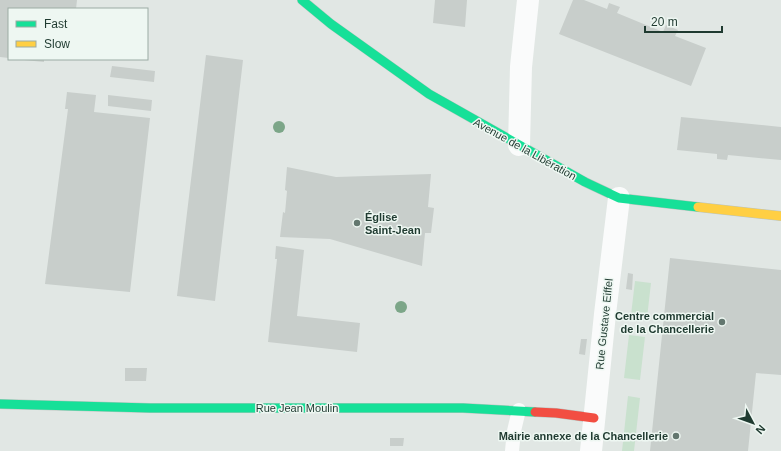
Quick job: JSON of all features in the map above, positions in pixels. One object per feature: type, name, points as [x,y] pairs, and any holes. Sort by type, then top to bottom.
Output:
[{"type":"street","name":"Avenue de la Libération","points":[[302,0],[331,24],[429,94],[585,182],[619,198],[781,216]]},
{"type":"street","points":[[519,145],[521,67],[528,0]]},
{"type":"street","name":"Rue Gustave Eiffel","points":[[591,451],[619,198]]},
{"type":"street","name":"Rue Jean Moulin","points":[[0,404],[150,408],[463,408],[519,410],[594,418]]},
{"type":"lane","points":[[512,451],[514,431],[519,410]]},
{"type":"green space","points":[[635,281],[651,283],[647,318],[631,315]]},
{"type":"green space","points":[[629,335],[645,337],[640,380],[624,378]]},
{"type":"green space","points":[[628,396],[640,398],[634,451],[622,451]]},
{"type":"building","points":[[0,0],[77,0],[76,8],[8,8],[8,58],[0,57]]},
{"type":"building","points":[[435,0],[467,0],[465,27],[433,23]]},
{"type":"building","points":[[573,0],[584,0],[607,9],[609,3],[620,7],[617,13],[663,32],[666,25],[678,30],[675,36],[706,48],[691,86],[559,34]]},
{"type":"building","points":[[206,55],[243,60],[215,301],[177,296]]},
{"type":"building","points":[[24,60],[44,60],[44,62]]},
{"type":"building","points":[[112,66],[155,71],[154,82],[110,77]]},
{"type":"building","points":[[67,92],[96,95],[94,112],[150,118],[130,292],[45,284],[68,109],[65,109]]},
{"type":"building","points":[[108,95],[152,100],[151,111],[108,106]]},
{"type":"building","points":[[681,117],[781,127],[781,160],[728,155],[727,160],[717,159],[717,154],[677,150]]},
{"type":"building","name":"Église Saint-Jean","points":[[287,167],[336,177],[431,174],[428,207],[434,208],[431,233],[425,233],[422,266],[330,239],[280,237],[283,212],[285,213]]},
{"type":"building","points":[[276,246],[304,250],[297,316],[360,323],[357,352],[268,342],[277,259],[275,259]]},
{"type":"building","name":"Centre commercial de la Chancellerie","points":[[670,258],[781,270],[781,375],[756,373],[748,451],[650,451]]},
{"type":"building","points":[[628,273],[633,274],[632,290],[626,289]]},
{"type":"building","points":[[581,339],[587,339],[585,355],[579,354]]},
{"type":"building","points":[[125,368],[147,368],[146,381],[125,381]]},
{"type":"building","points":[[390,438],[404,438],[403,446],[390,446]]},
{"type":"traffic: fast","points":[[302,0],[331,24],[429,94],[585,182],[619,198],[698,207]]},
{"type":"traffic: fast","points":[[0,404],[150,408],[463,408],[535,412]]},
{"type":"traffic: slow","points":[[698,207],[781,216]]},
{"type":"traffic: jam","points":[[535,412],[594,418]]},
{"type":"place","name":"Église Saint-Jean","points":[[357,223]]},
{"type":"place","name":"Centre commercial de la Chancellerie","points":[[722,322]]},
{"type":"place","name":"Mairie annexe de la Chancellerie","points":[[676,436]]}]
